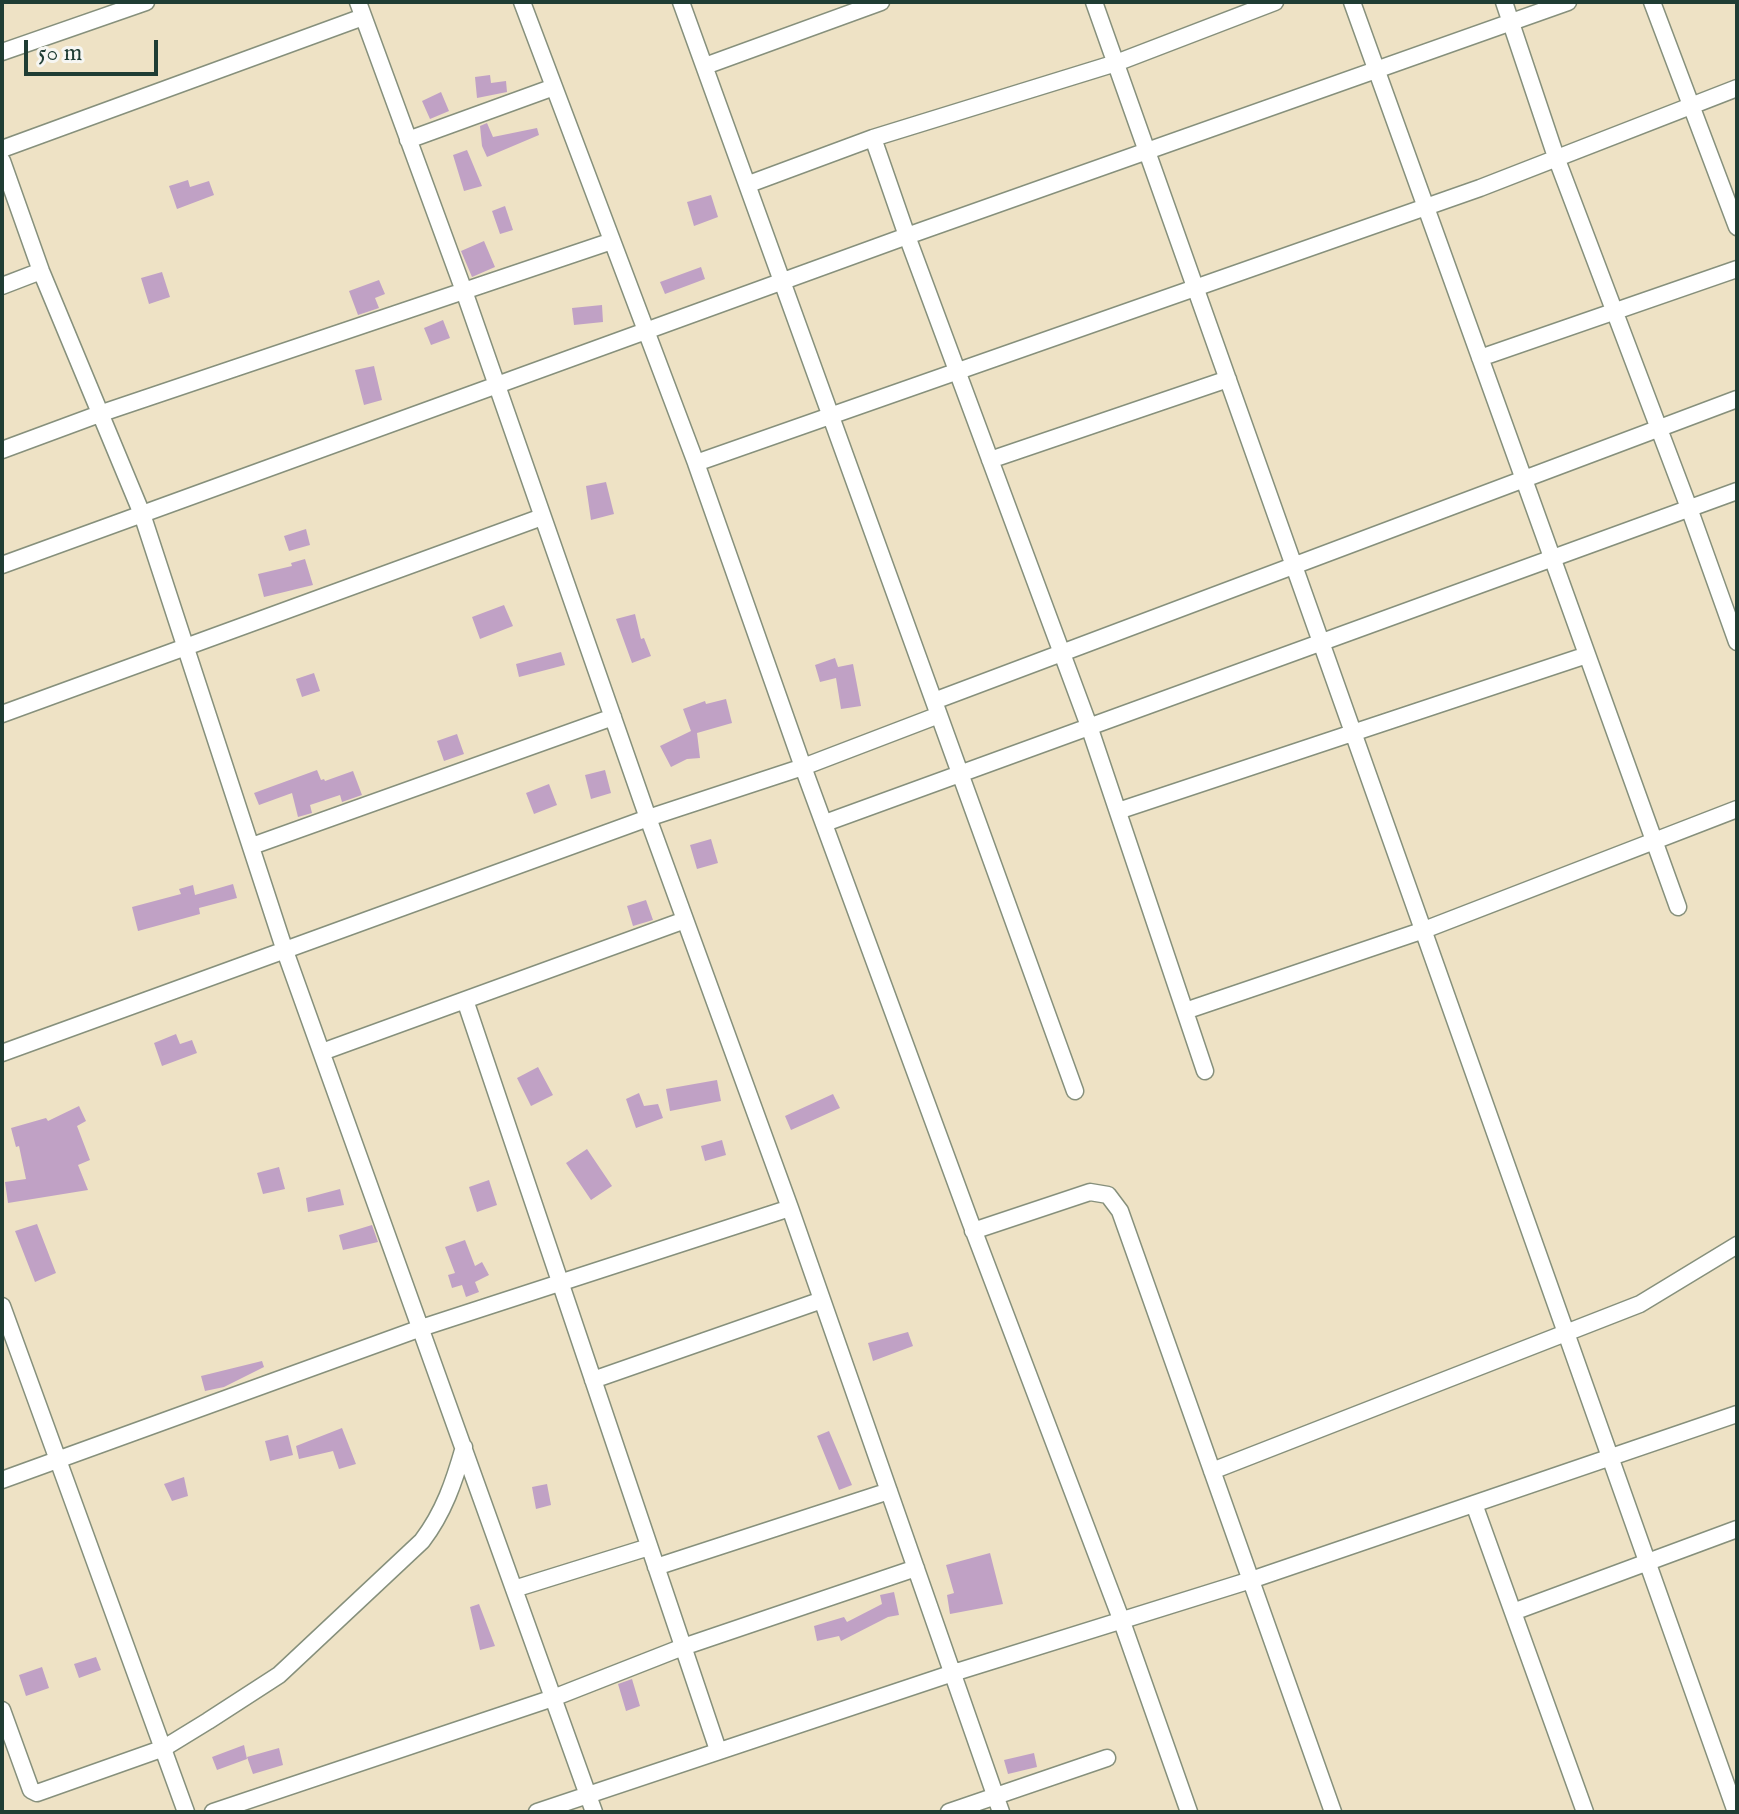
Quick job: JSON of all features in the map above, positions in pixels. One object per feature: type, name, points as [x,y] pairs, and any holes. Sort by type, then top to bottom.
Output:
[{"type":"street","points":[[2,52],[146,2]]},
{"type":"street","points":[[522,2],[696,463],[803,767],[973,1231],[1121,1619],[1189,1812]]},
{"type":"street","points":[[681,2],[1075,1091]]},
{"type":"street","points":[[705,66],[881,2]]},
{"type":"street","points":[[1094,2],[1294,564],[1351,734],[1424,930],[1736,1812]]},
{"type":"street","points":[[749,184],[873,138],[1116,63],[1275,2]]},
{"type":"street","points":[[1352,2],[1678,907]]},
{"type":"street","points":[[1504,2],[1556,157],[1737,642]]},
{"type":"street","points":[[4,560],[142,514],[496,383],[1568,2]]},
{"type":"street","points":[[1652,2],[1737,227]]},
{"type":"street","points":[[2,149],[360,9],[464,291],[648,818],[790,1208],[998,1804]]},
{"type":"street","points":[[408,140],[554,87]]},
{"type":"street","points":[[696,463],[1425,208],[1737,88]]},
{"type":"street","points":[[873,138],[1089,726],[1205,1071]]},
{"type":"street","points":[[2,161],[41,271],[142,514],[285,951],[594,1812]]},
{"type":"street","points":[[2,450],[102,413],[612,241]]},
{"type":"street","points":[[1480,358],[1737,269]]},
{"type":"street","points":[[2,286],[41,271]]},
{"type":"street","points":[[990,460],[1228,379]]},
{"type":"street","points":[[2,1053],[648,818],[803,767],[1061,652],[1737,399]]},
{"type":"street","points":[[825,823],[1737,491]]},
{"type":"street","points":[[2,714],[542,517]]},
{"type":"street","points":[[1118,811],[1587,655]]},
{"type":"street","points":[[252,846],[613,717]]},
{"type":"street","points":[[1185,1011],[1424,930],[1737,809]]},
{"type":"street","points":[[322,1052],[685,920]]},
{"type":"street","points":[[465,1000],[718,1750]]},
{"type":"street","points":[[973,1231],[1090,1192],[1108,1195],[1120,1211],[1333,1812]]},
{"type":"street","points":[[2,1480],[421,1328],[790,1208]]},
{"type":"street","points":[[1212,1471],[1640,1304],[1737,1245]]},
{"type":"street","points":[[593,1380],[822,1300]]},
{"type":"street","points":[[2,1306],[186,1812]]},
{"type":"street","points":[[537,1812],[953,1673],[1251,1580],[1737,1414]]},
{"type":"street","points":[[2,1710],[31,1790],[37,1793],[164,1748],[279,1675],[422,1541],[438,1520],[450,1494],[464,1447]]},
{"type":"street","points":[[656,1567],[889,1491]]},
{"type":"street","points":[[1474,1504],[1585,1812]]},
{"type":"street","points":[[1513,1612],[1737,1529]]},
{"type":"street","points":[[514,1589],[649,1547]]},
{"type":"street","points":[[213,1812],[553,1698],[683,1647],[916,1568]]},
{"type":"street","points":[[949,1812],[998,1804],[1107,1758]]},
{"type":"building","points":[[490,75],[491,83],[506,81],[507,92],[477,98],[475,77]]},
{"type":"building","points":[[441,92],[449,111],[430,119],[422,101]]},
{"type":"building","points":[[487,123],[493,137],[537,128],[539,135],[487,157],[482,146],[480,126]]},
{"type":"building","points":[[467,150],[482,186],[464,191],[453,155]]},
{"type":"building","points":[[188,180],[190,187],[209,181],[214,195],[177,209],[169,186]]},
{"type":"building","points":[[711,195],[718,217],[694,226],[687,202]]},
{"type":"building","points":[[505,206],[513,230],[500,234],[492,211]]},
{"type":"building","points":[[484,241],[495,267],[472,277],[461,251]]},
{"type":"building","points":[[701,267],[705,279],[665,294],[660,282]]},
{"type":"building","points":[[162,272],[170,297],[149,304],[141,278]]},
{"type":"building","points":[[379,280],[385,294],[375,298],[379,308],[358,315],[349,291]]},
{"type":"building","points":[[602,305],[603,322],[574,325],[572,308]]},
{"type":"building","points":[[443,320],[450,338],[431,345],[424,328]]},
{"type":"building","points":[[374,366],[382,400],[364,405],[355,370]]},
{"type":"building","points":[[606,482],[614,514],[591,520],[586,486]]},
{"type":"building","points":[[306,529],[310,545],[289,551],[284,536]]},
{"type":"building","points":[[305,559],[313,585],[264,597],[258,574],[292,566],[291,563]]},
{"type":"building","points":[[504,605],[513,626],[480,639],[472,617]]},
{"type":"building","points":[[635,614],[641,639],[644,638],[651,656],[632,663],[616,619]]},
{"type":"building","points":[[561,652],[565,665],[519,677],[516,664]]},
{"type":"building","points":[[835,658],[838,667],[853,664],[861,706],[841,709],[836,678],[820,682],[815,665]]},
{"type":"building","points":[[314,673],[320,691],[302,697],[296,679]]},
{"type":"building","points":[[726,699],[732,723],[697,733],[700,758],[687,759],[671,767],[660,746],[691,731],[683,709],[705,701],[706,704]]},
{"type":"building","points":[[457,734],[464,754],[444,761],[437,741]]},
{"type":"building","points":[[317,770],[321,780],[325,781],[353,771],[362,795],[342,802],[340,795],[310,805],[312,813],[298,817],[292,793],[259,805],[254,793]]},
{"type":"building","points":[[605,770],[611,793],[591,799],[585,775]]},
{"type":"building","points":[[549,784],[557,805],[534,814],[526,793]]},
{"type":"building","points":[[711,839],[718,863],[697,869],[690,845]]},
{"type":"building","points":[[233,884],[237,898],[199,908],[200,914],[138,931],[132,907],[181,894],[179,889],[193,885],[195,895]]},
{"type":"building","points":[[646,900],[653,920],[633,926],[627,906]]},
{"type":"building","points":[[176,1034],[180,1044],[192,1040],[197,1053],[162,1066],[154,1043]]},
{"type":"building","points":[[538,1067],[553,1095],[531,1106],[517,1078]]},
{"type":"building","points":[[717,1080],[721,1101],[670,1111],[666,1089]]},
{"type":"building","points":[[639,1093],[644,1106],[658,1104],[663,1118],[636,1128],[626,1099]]},
{"type":"building","points":[[833,1094],[840,1108],[791,1130],[785,1116]]},
{"type":"building","points":[[79,1106],[86,1121],[77,1126],[90,1160],[78,1165],[88,1190],[8,1203],[5,1182],[26,1179],[19,1146],[16,1147],[11,1128],[46,1118],[48,1121]]},
{"type":"building","points":[[722,1140],[726,1155],[705,1161],[701,1146]]},
{"type":"building","points":[[587,1149],[612,1186],[591,1200],[566,1163]]},
{"type":"building","points":[[279,1167],[285,1189],[263,1194],[257,1173]]},
{"type":"building","points":[[489,1180],[497,1205],[477,1212],[469,1187]]},
{"type":"building","points":[[340,1189],[344,1205],[308,1212],[306,1198]]},
{"type":"building","points":[[37,1224],[56,1273],[35,1282],[15,1231]]},
{"type":"building","points":[[372,1225],[378,1242],[343,1250],[339,1235]]},
{"type":"building","points":[[465,1240],[475,1266],[482,1262],[489,1275],[475,1282],[479,1292],[466,1297],[462,1285],[452,1288],[448,1275],[455,1273],[445,1247]]},
{"type":"building","points":[[908,1332],[913,1346],[873,1361],[868,1343]]},
{"type":"building","points":[[262,1361],[264,1367],[224,1387],[205,1391],[201,1376]]},
{"type":"building","points":[[342,1428],[356,1464],[339,1469],[333,1451],[299,1459],[296,1446]]},
{"type":"building","points":[[829,1431],[852,1485],[839,1490],[817,1436]]},
{"type":"building","points":[[288,1435],[293,1455],[270,1461],[265,1441]]},
{"type":"building","points":[[184,1477],[188,1496],[172,1501],[164,1484]]},
{"type":"building","points":[[547,1484],[551,1505],[536,1509],[532,1487]]},
{"type":"building","points":[[990,1553],[1003,1604],[950,1614],[947,1595],[954,1593],[946,1565]]},
{"type":"building","points":[[894,1592],[899,1615],[888,1617],[841,1641],[839,1636],[817,1641],[814,1626],[844,1617],[847,1622],[882,1604],[880,1595]]},
{"type":"building","points":[[479,1604],[495,1646],[480,1650],[470,1607]]},
{"type":"building","points":[[96,1657],[101,1670],[79,1678],[74,1664]]},
{"type":"building","points":[[42,1667],[49,1688],[26,1696],[19,1675]]},
{"type":"building","points":[[632,1679],[640,1706],[626,1711],[618,1684]]},
{"type":"building","points":[[244,1745],[247,1759],[217,1770],[212,1757]]},
{"type":"building","points":[[279,1748],[283,1765],[253,1774],[247,1757]]},
{"type":"building","points":[[1034,1753],[1037,1767],[1008,1774],[1004,1760]]}]
